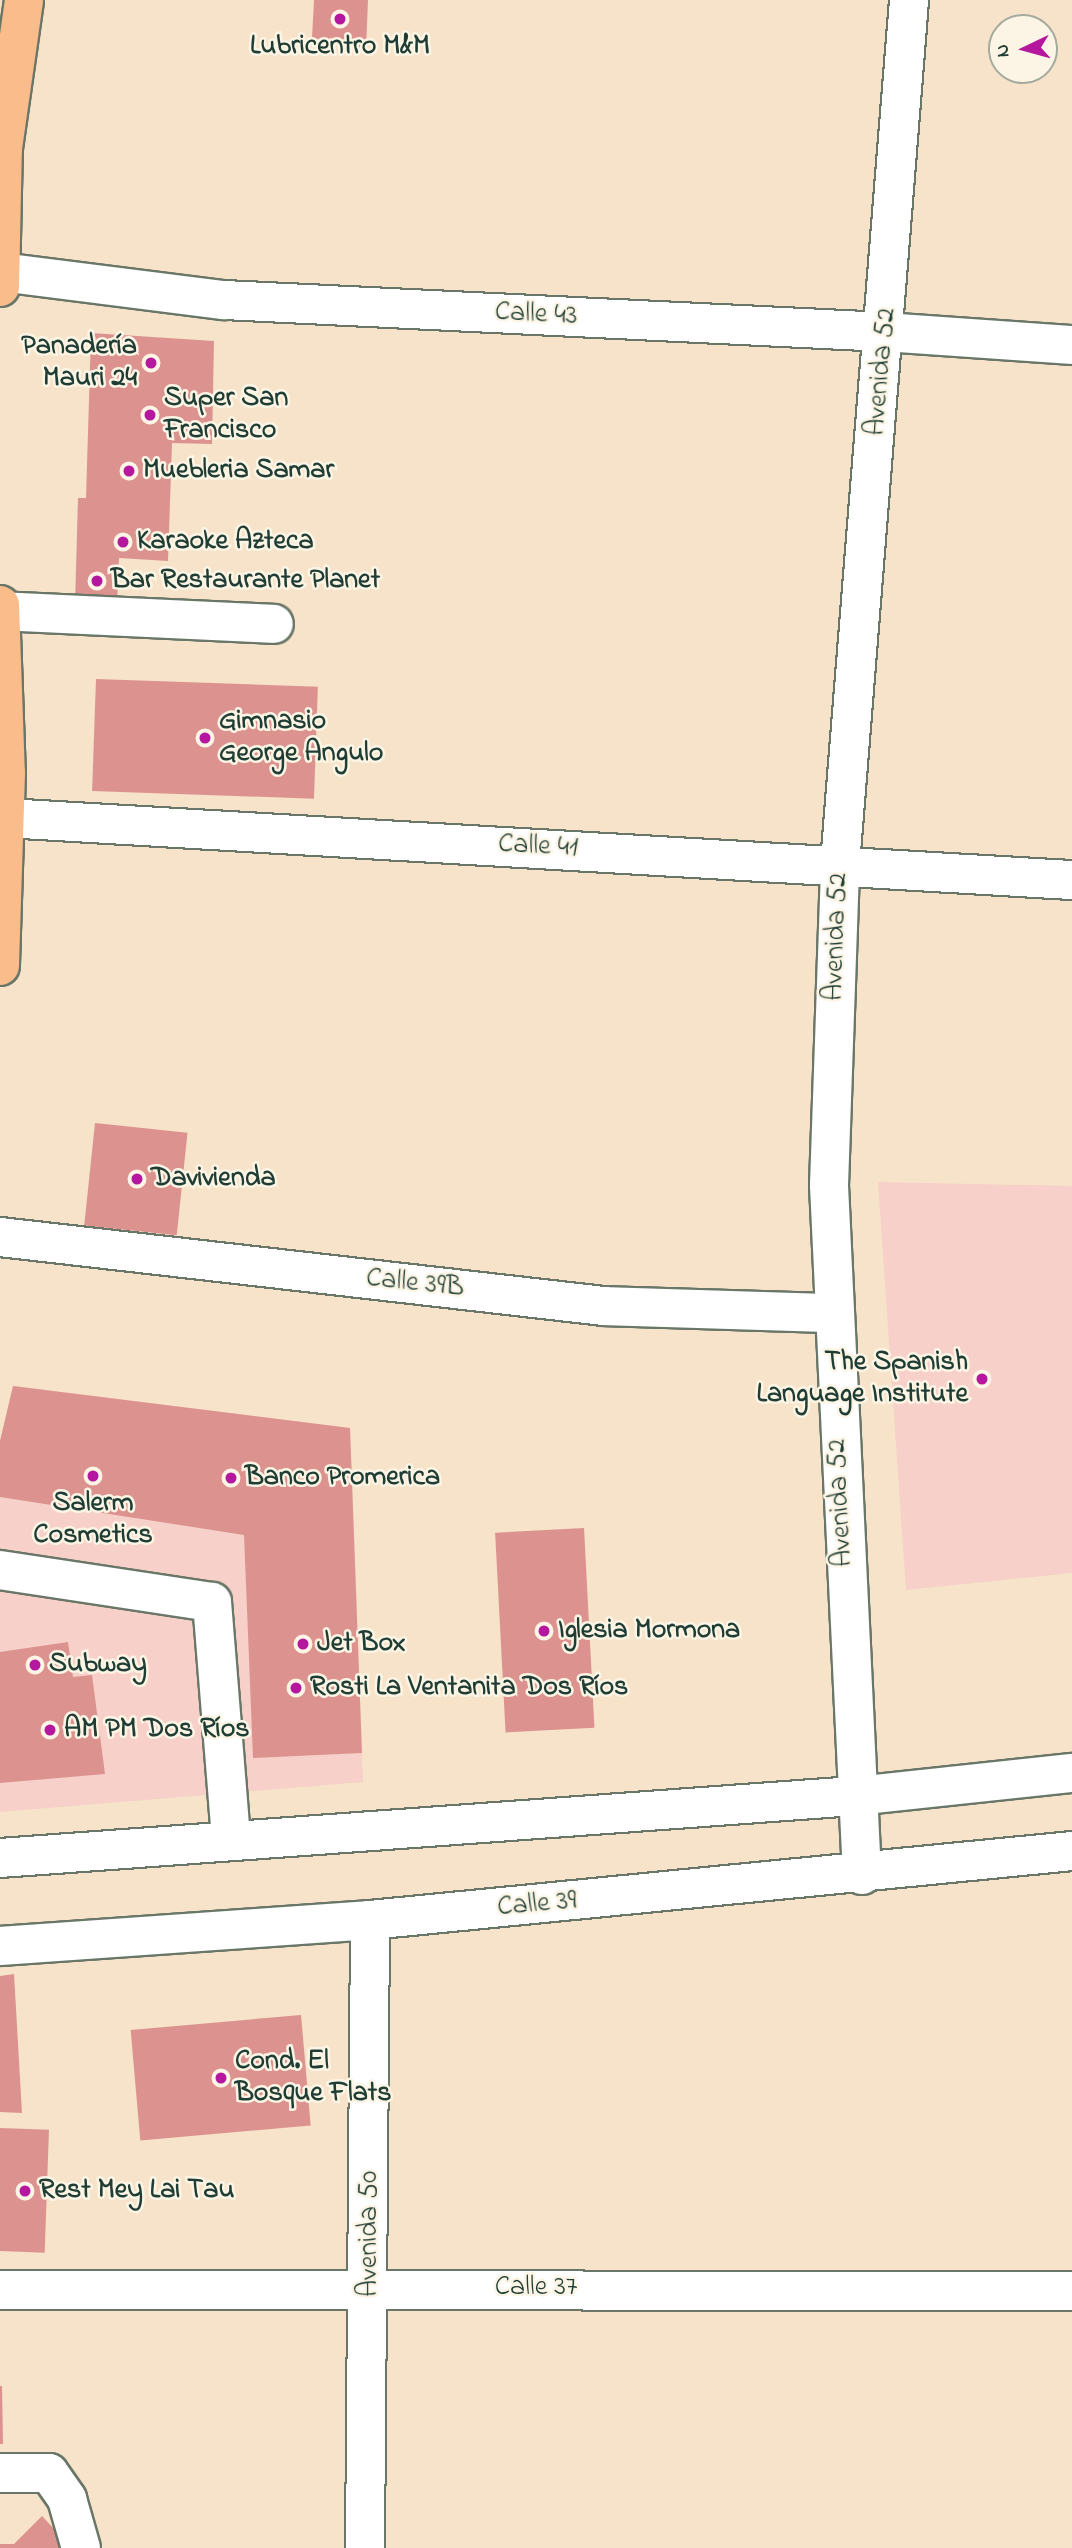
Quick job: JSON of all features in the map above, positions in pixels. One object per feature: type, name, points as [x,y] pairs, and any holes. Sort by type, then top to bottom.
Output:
[{"type":"main road","points":[[1,279],[3,148],[24,0]]},
{"type":"main road","points":[[0,605],[5,818],[0,966]]},
{"type":"street","name":"Avenida 52","points":[[862,1875],[855,1796],[832,1313],[829,1185],[840,864],[885,331],[909,0]]},
{"type":"street","name":"Calle 43","points":[[1,279],[224,300],[885,331],[1072,345]]},
{"type":"street","points":[[0,611],[274,624]]},
{"type":"street","name":"Calle 41","points":[[5,818],[840,864],[1072,880]]},
{"type":"street","name":"Calle 39B","points":[[0,1237],[604,1306],[832,1313]]},
{"type":"street","points":[[0,1570],[212,1602],[231,1840]]},
{"type":"street","points":[[0,1858],[855,1796],[1072,1773]]},
{"type":"street","name":"Calle 39","points":[[0,1946],[370,1920],[862,1875],[1072,1852]]},
{"type":"street","name":"Avenida 50","points":[[365,2548],[371,2287],[370,1920]]},
{"type":"street","name":"Calle 37","points":[[0,2290],[371,2287],[1072,2291]]},
{"type":"street","points":[[0,2473],[50,2473],[67,2499],[81,2548]]},
{"type":"shaded area","name":"The Spanish Language Institute","points":[[878,1182],[1072,1186],[1072,1573],[906,1590]]},
{"type":"shaded area","points":[[13,1386],[350,1428],[363,1782],[0,1812],[0,1441]]},
{"type":"building","name":"Lubricentro M&M","points":[[314,0],[368,0],[366,49],[312,38]]},
{"type":"building","points":[[91,333],[214,341],[212,444],[172,443],[168,561],[119,558],[117,605],[75,604],[78,498],[86,498]]},
{"type":"building","name":"Gimnasio George Angulo","points":[[96,679],[318,687],[314,799],[92,791]]},
{"type":"building","name":"Davivienda","points":[[95,1123],[187,1133],[177,1235],[84,1225]]},
{"type":"building","name":"Jet Box","points":[[13,1386],[350,1428],[362,1753],[253,1758],[244,1535],[0,1497],[0,1441]]},
{"type":"building","name":"Iglesia Mormona","points":[[584,1528],[594,1728],[506,1732],[495,1533]]},
{"type":"building","name":"AM PM Dos Ríos","points":[[68,1642],[73,1677],[92,1675],[105,1774],[0,1783],[0,1652]]},
{"type":"building","points":[[14,1974],[22,2113],[0,2112],[0,1976]]},
{"type":"building","name":"Cond. El Bosque Flats","points":[[301,2015],[311,2126],[140,2140],[131,2030]]},
{"type":"building","name":"Rest Mey Lai Tau","points":[[0,2128],[49,2130],[45,2253],[0,2251]]},
{"type":"building","points":[[2,2386],[3,2444],[0,2444]]},
{"type":"building","points":[[42,2516],[72,2548],[0,2548],[0,2544],[14,2544]]},
{"type":"place","name":"Lubricentro M&M","points":[[340,19]]},
{"type":"place","name":"Panadería Mauri 24","points":[[151,363]]},
{"type":"place","name":"Super San Francisco","points":[[150,415]]},
{"type":"place","name":"Muebleria Samar","points":[[129,471]]},
{"type":"place","name":"Karaoke Azteca","points":[[123,542]]},
{"type":"place","name":"Bar Restaurante Planet","points":[[97,581]]},
{"type":"place","name":"Gimnasio George Angulo","points":[[205,738]]},
{"type":"place","name":"Davivienda","points":[[137,1179]]},
{"type":"place","name":"The Spanish Language Institute","points":[[982,1379]]},
{"type":"place","name":"Salerm Cosmetics","points":[[93,1476]]},
{"type":"place","name":"Banco Promerica","points":[[231,1478]]},
{"type":"place","name":"Iglesia Mormona","points":[[544,1631]]},
{"type":"place","name":"Jet Box","points":[[303,1644]]},
{"type":"place","name":"Subway","points":[[35,1665]]},
{"type":"place","name":"Rosti La Ventanita Dos Ríos","points":[[296,1688]]},
{"type":"place","name":"AM PM Dos Ríos","points":[[50,1730]]},
{"type":"place","name":"Cond. El Bosque Flats","points":[[221,2078]]},
{"type":"place","name":"Rest Mey Lai Tau","points":[[25,2191]]}]
